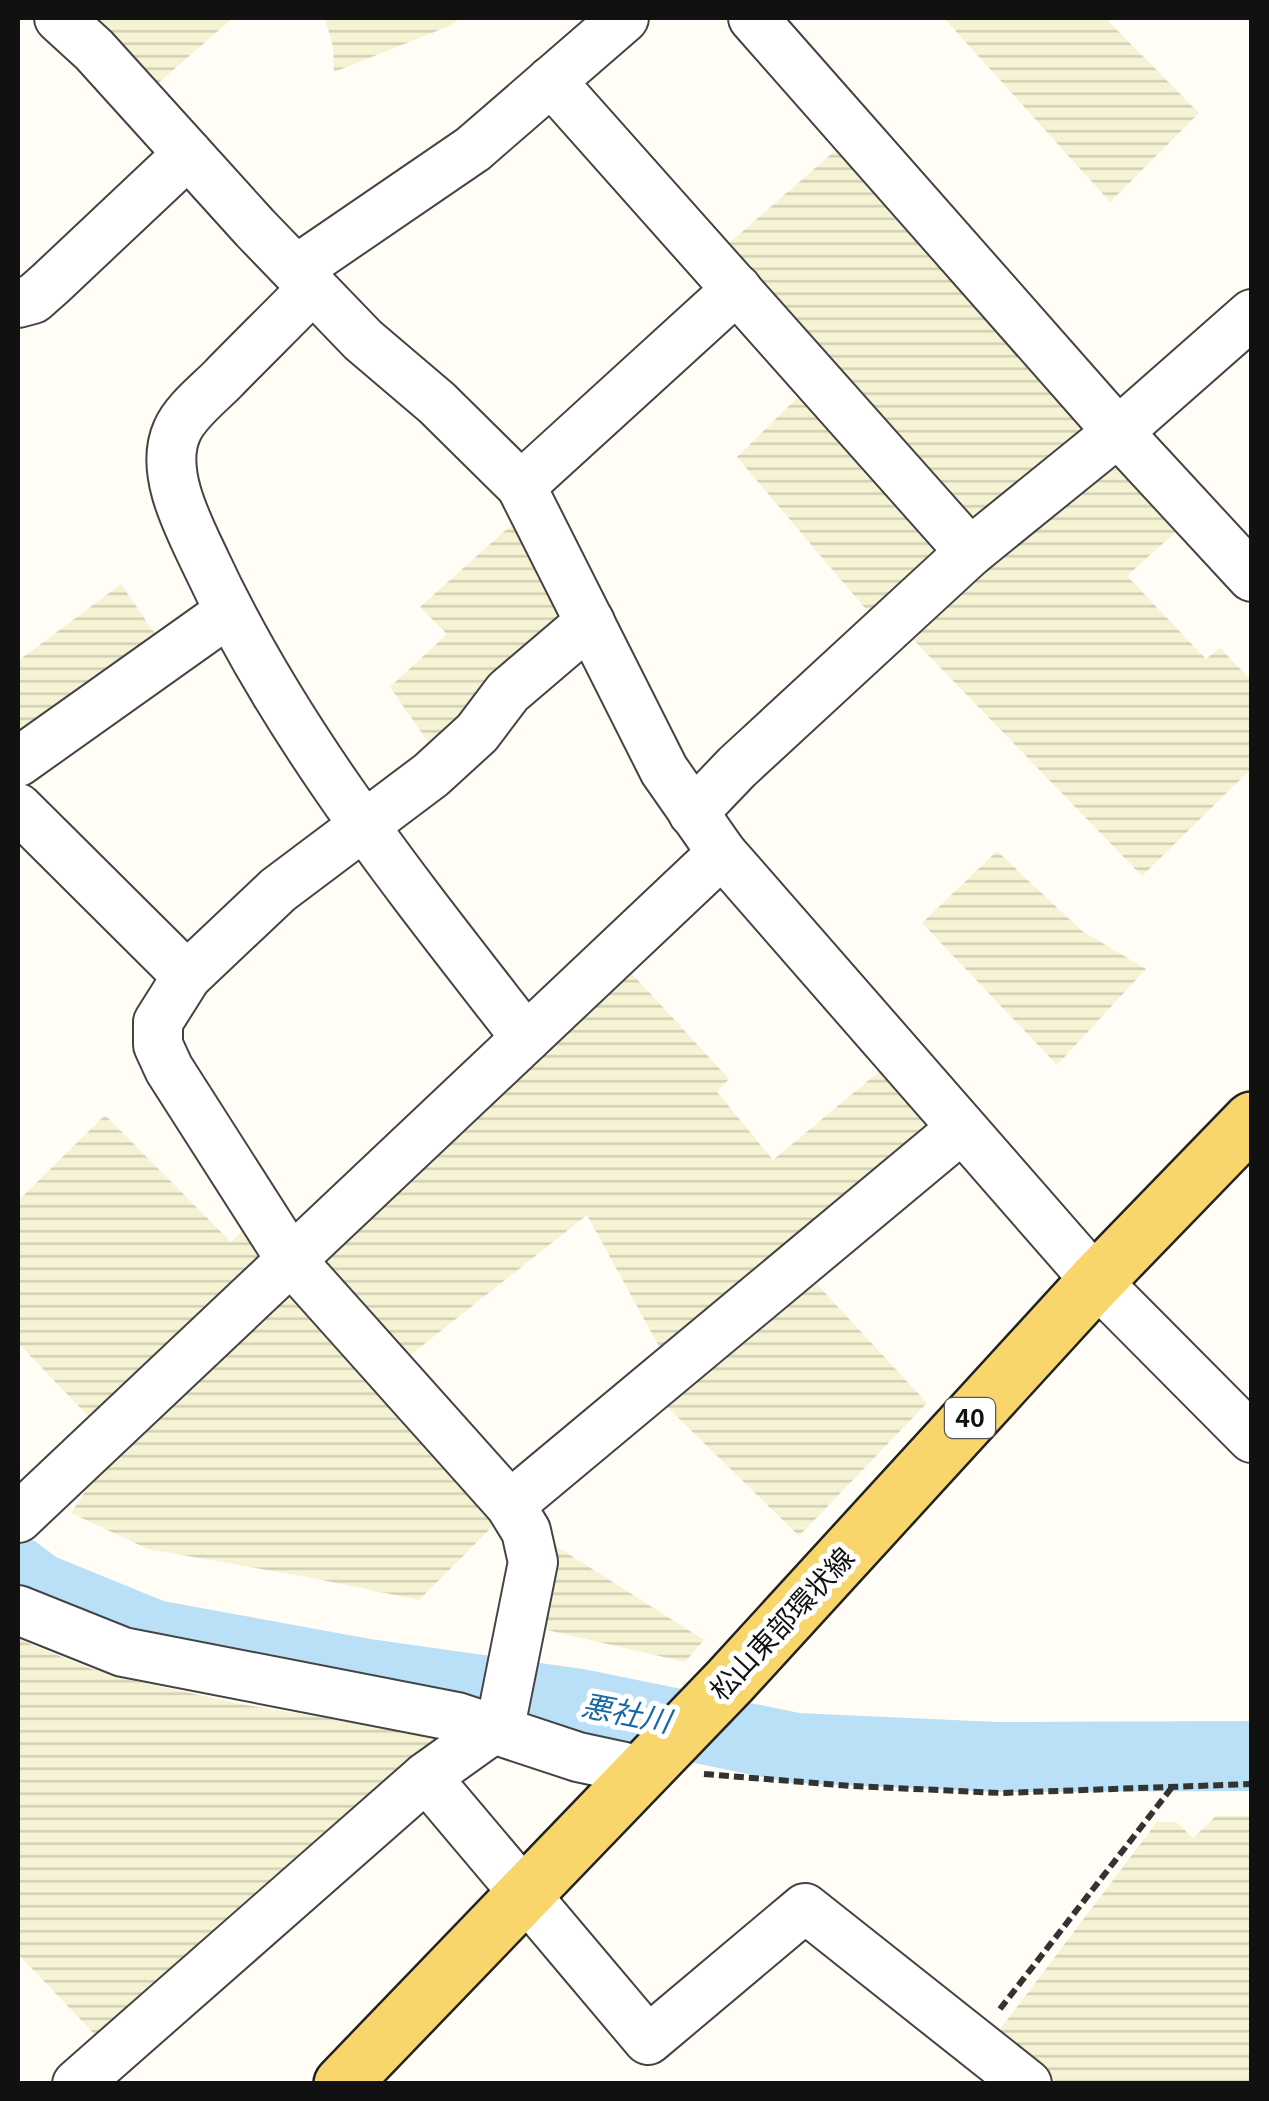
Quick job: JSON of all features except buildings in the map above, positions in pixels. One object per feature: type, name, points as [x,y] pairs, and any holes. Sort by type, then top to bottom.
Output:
[{"type":"main road","name":"松山東部環状線","points":[[342,2084],[730,1681],[1096,1281],[1233,1155],[1252,1120]]},
{"type":"street","points":[[59,18],[94,50],[363,340],[437,403],[522,486],[664,770],[722,853],[1096,1281],[1252,1438]]},
{"type":"street","points":[[526,1038],[362,826],[268,683],[229,612],[185,517],[172,466],[177,430],[304,279],[473,149],[624,18]]},
{"type":"street","points":[[753,18],[1118,432],[1252,576]]},
{"type":"street","points":[[552,81],[970,552]]},
{"type":"street","points":[[18,303],[33,299],[188,154]]},
{"type":"street","points":[[522,486],[737,289]]},
{"type":"street","points":[[694,813],[737,767],[970,552],[1118,432],[1252,314]]},
{"type":"street","points":[[18,762],[229,612]]},
{"type":"street","points":[[78,2084],[426,1778],[498,1723],[515,1660],[532,1562],[526,1530],[510,1506],[291,1260],[169,1069],[158,1045],[158,1022],[188,976],[278,890],[431,775],[477,733],[508,692],[590,622]]},
{"type":"street","points":[[18,808],[188,976]]},
{"type":"street","points":[[18,1518],[722,853]]},
{"type":"street","points":[[510,1506],[962,1129]]},
{"type":"street","points":[[18,1610],[122,1652],[498,1723],[578,1757],[649,1765]]},
{"type":"street","points":[[426,1778],[648,2040],[805,1908],[1027,2084]]},
{"type":"path","points":[[649,1765],[1000,1792],[1252,1784]]},
{"type":"path","points":[[975,2042],[1173,1786]]},
{"type":"shaded area","points":[[88,18],[233,18],[157,84]]},
{"type":"shaded area","points":[[325,18],[460,18],[452,25],[334,72],[333,47]]},
{"type":"shaded area","points":[[944,18],[1105,18],[1199,113],[1110,202]]},
{"type":"shaded area","points":[[846,141],[1085,430],[968,534],[719,252]]},
{"type":"shaded area","points":[[808,387],[953,548],[875,620],[737,457]]},
{"type":"shaded area","points":[[1116,469],[1126,474],[1180,528],[1127,576],[1206,659],[1220,648],[1251,680],[1251,769],[1142,876],[902,628],[1100,472]]},
{"type":"shaded area","points":[[518,519],[571,624],[437,755],[390,687],[447,634],[420,607]]},
{"type":"shaded area","points":[[121,584],[162,644],[18,752],[18,661]]},
{"type":"shaded area","points":[[997,851],[1082,931],[1146,969],[1057,1065],[922,923]]},
{"type":"shaded area","points":[[621,962],[729,1079],[717,1092],[773,1160],[882,1069],[942,1133],[667,1361],[587,1215],[398,1365],[305,1261]]},
{"type":"shaded area","points":[[105,1115],[231,1242],[254,1221],[272,1253],[92,1420],[18,1343],[18,1201]]},
{"type":"shaded area","points":[[292,1276],[500,1519],[419,1600],[148,1549],[71,1513],[118,1441]]},
{"type":"shaded area","points":[[813,1280],[927,1403],[799,1536],[656,1396]]},
{"type":"shaded area","points":[[548,1541],[704,1640],[685,1662],[543,1629]]},
{"type":"shaded area","points":[[18,1639],[130,1680],[241,1704],[409,1732],[439,1742],[102,2042],[18,1954]]},
{"type":"shaded area","points":[[1216,1816],[1251,1816],[1251,2083],[1057,2083],[998,2032],[1157,1822],[1176,1822],[1193,1838]]},
{"type":"waterway","name":"悪社川","points":[[18,1572],[39,1588],[154,1635],[367,1674],[580,1704],[796,1748],[996,1757],[1252,1756]]}]
